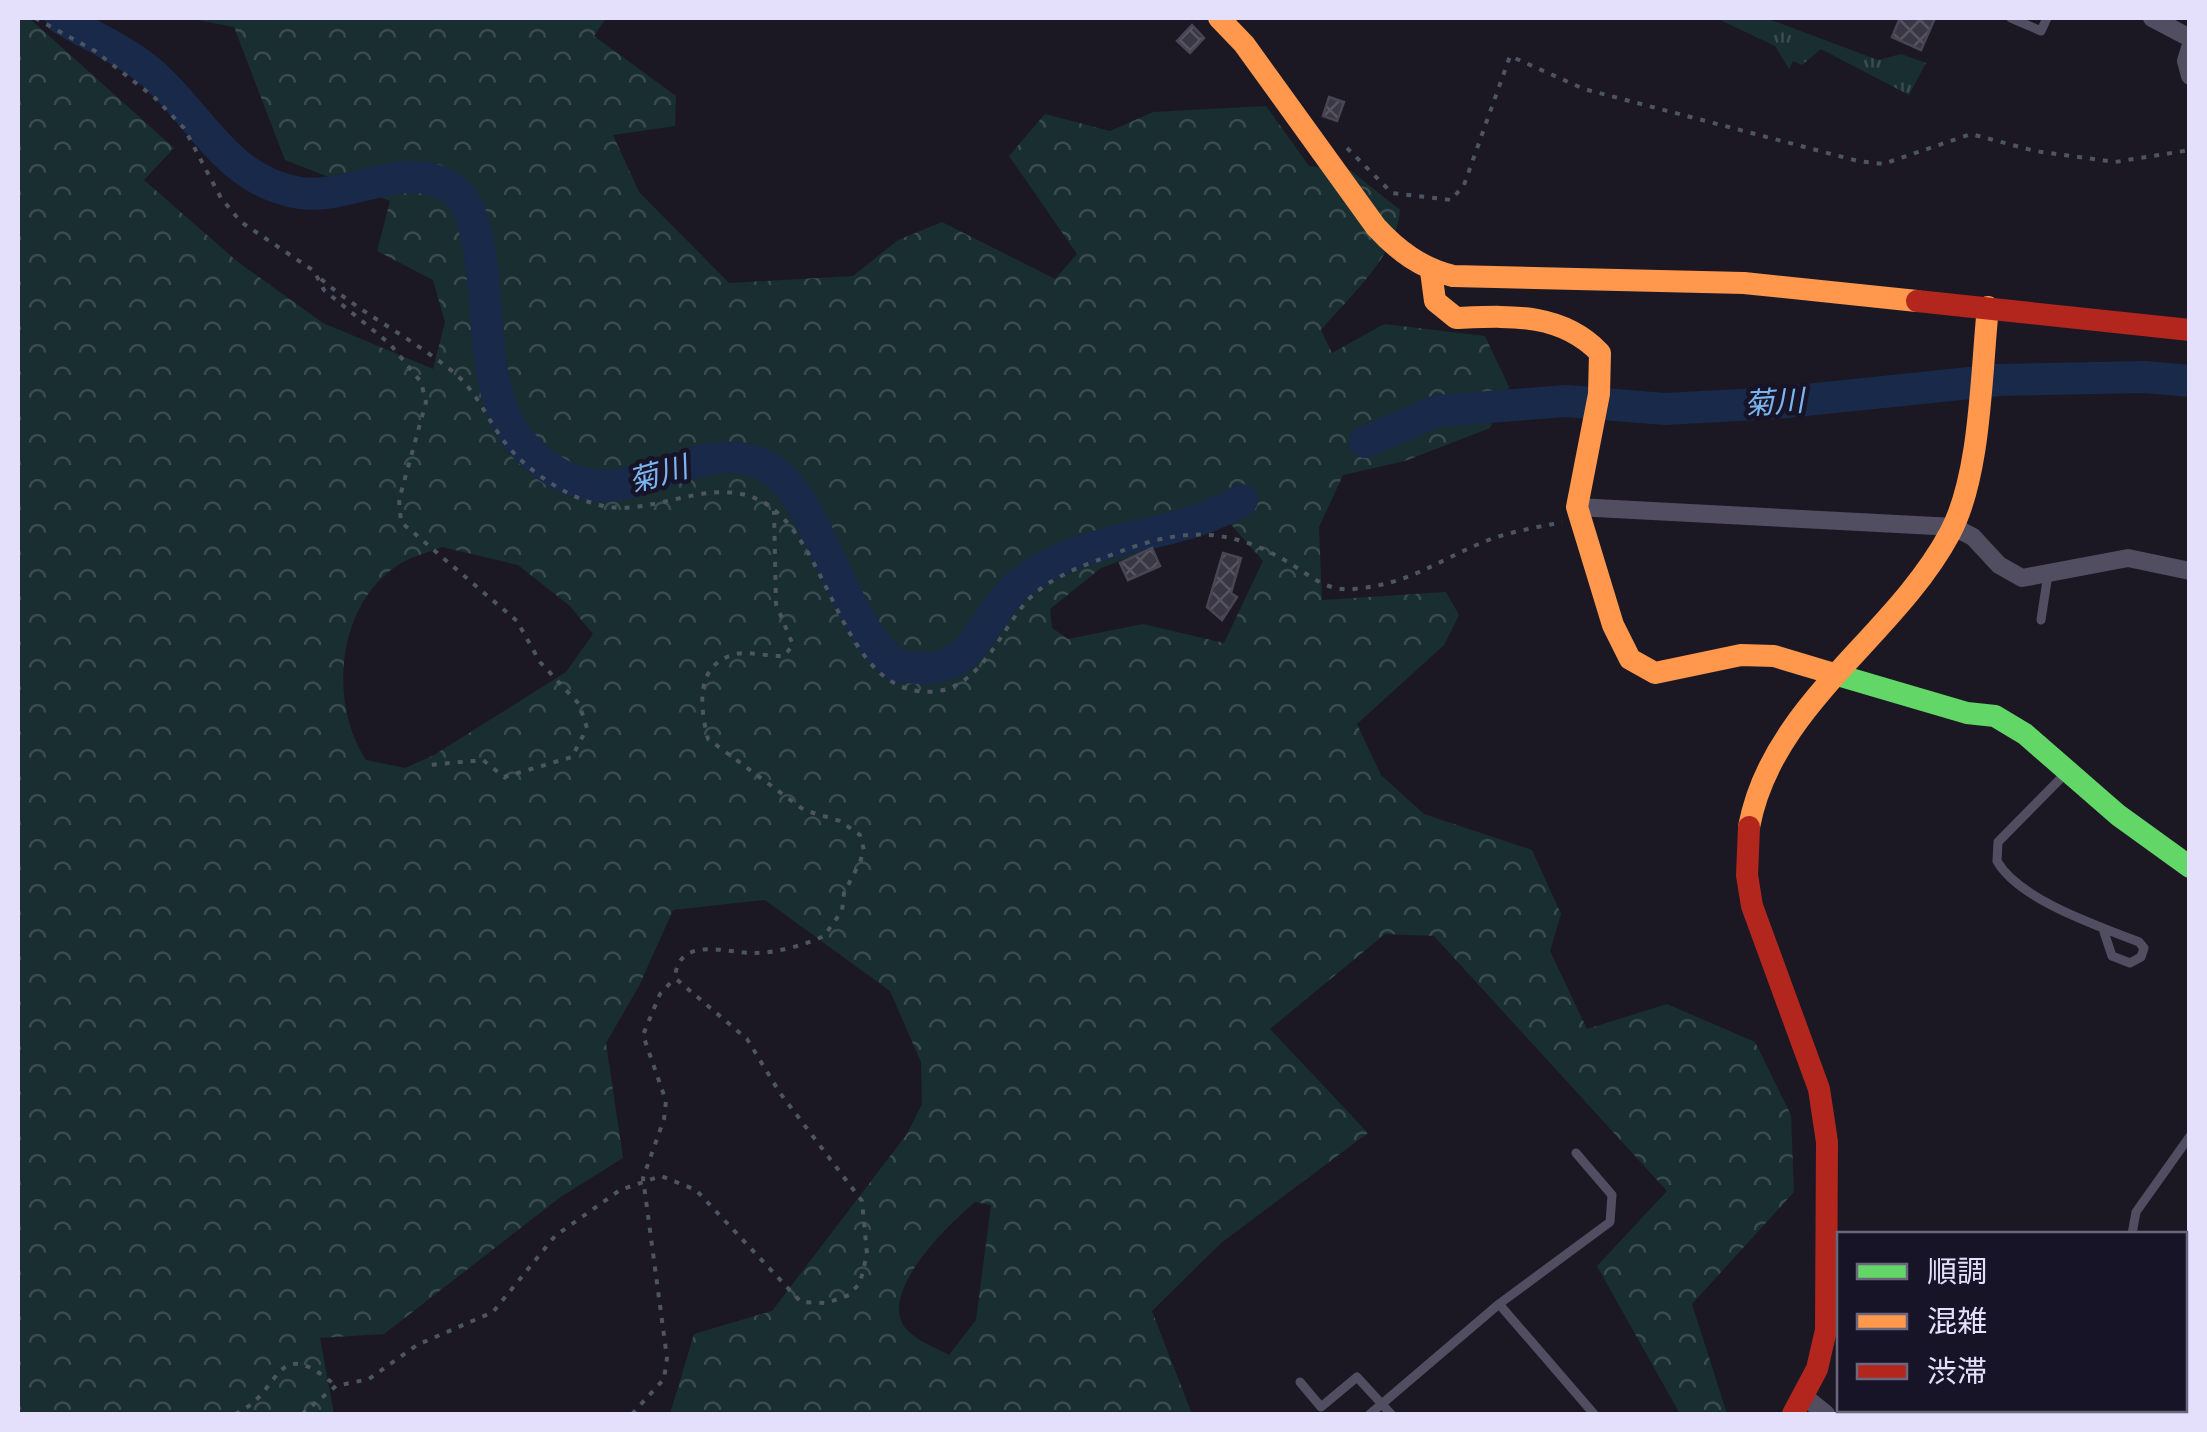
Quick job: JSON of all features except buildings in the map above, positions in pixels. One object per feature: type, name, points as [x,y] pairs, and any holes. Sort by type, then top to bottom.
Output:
[{"type":"street","points":[[1219,18],[1244,44],[1376,228],[1400,252],[1431,271],[1453,276],[1744,284],[2190,330]]},
{"type":"street","points":[[2152,18],[2190,38]]},
{"type":"street","points":[[2190,48],[2186,61],[2190,76]]},
{"type":"street","points":[[1431,271],[1435,301],[1456,318],[1527,314],[1595,344],[1600,353],[1597,403],[1578,512],[1614,625],[1630,659],[1641,668],[1656,673],[1741,655],[1774,656],[1837,678],[1967,713],[1995,716],[2026,734],[2190,867]]},
{"type":"street","points":[[1826,1414],[1799,1406],[1832,1342],[1827,1126],[1819,1091],[1753,912],[1746,846],[1752,800],[1768,764],[1914,585],[1954,527],[1988,308]]},
{"type":"street","points":[[1578,512],[1954,527],[1973,537],[2009,572],[2022,578],[2128,558],[2190,571]]},
{"type":"lane","points":[[2011,18],[2041,30],[2046,18]]},
{"type":"lane","points":[[2042,620],[2048,574]]},
{"type":"lane","points":[[2068,771],[1998,842],[1997,861],[2022,886],[2104,932],[2139,942],[2144,948],[2141,957],[2130,962],[2112,956],[2104,932]]},
{"type":"lane","points":[[2132,1232],[2136,1212],[2190,1136]]},
{"type":"lane","points":[[1370,1414],[1499,1304],[1610,1222],[1612,1195],[1576,1153]]},
{"type":"lane","points":[[1499,1304],[1594,1414]]},
{"type":"lane","points":[[1300,1382],[1321,1407],[1358,1377],[1391,1414]]},
{"type":"path","points":[[35,18],[95,52],[154,98],[184,128],[220,198],[242,222],[322,279],[349,304],[458,376],[473,390],[510,448],[570,493],[613,508],[730,492],[751,497],[774,511],[802,541],[857,647],[902,687],[920,692],[945,688],[986,663],[1028,600],[1047,584],[1110,555],[1164,538],[1208,531],[1229,535],[1278,556],[1332,589],[1354,589],[1421,575],[1496,537],[1578,512]]},
{"type":"path","points":[[1343,143],[1392,193],[1451,200],[1464,186],[1510,56],[1584,89],[1858,161],[1884,164],[1970,134],[2034,151],[2116,162],[2190,150]]},
{"type":"path","points":[[322,279],[324,290],[390,344],[421,382],[426,402],[399,500],[401,522],[517,621],[540,662],[584,714],[587,728],[572,758],[504,776],[483,760],[429,765]]},
{"type":"path","points":[[632,1414],[664,1380],[667,1358],[643,1178],[664,1119],[666,1101],[643,1035],[660,994],[675,978],[680,961],[689,952],[704,948],[755,953],[824,936],[842,911],[844,893],[864,850],[860,834],[850,826],[804,810],[715,746],[706,731],[700,692],[713,667],[735,654],[784,656],[792,645],[776,604],[774,511]]},
{"type":"path","points":[[302,1414],[336,1386],[369,1378],[417,1345],[494,1312],[555,1236],[643,1178],[678,1180],[696,1190],[801,1302],[826,1302],[849,1294],[860,1283],[866,1254],[862,1201],[780,1094],[747,1039],[675,978]]},
{"type":"path","points":[[236,1414],[257,1402],[278,1370],[292,1363],[311,1365],[336,1386]]},
{"type":"green space","points":[[18,18],[29,18],[174,148],[144,180],[238,262],[323,323],[433,369],[445,322],[433,280],[377,251],[390,201],[285,160],[234,27],[187,18],[606,18],[594,36],[676,96],[675,126],[613,135],[639,192],[729,283],[853,276],[898,240],[942,222],[1055,279],[1077,254],[1009,156],[1045,114],[1110,131],[1153,112],[1266,106],[1309,166],[1350,170],[1400,210],[1397,227],[1381,259],[1321,330],[1332,353],[1384,324],[1485,336],[1509,387],[1490,428],[1405,461],[1343,475],[1319,527],[1322,600],[1446,592],[1459,615],[1444,645],[1357,724],[1381,775],[1424,814],[1532,850],[1561,914],[1550,951],[1587,1029],[1667,1004],[1755,1042],[1791,1115],[1794,1192],[1692,1304],[1727,1414],[1680,1414],[1597,1266],[1667,1191],[1434,936],[1385,934],[1270,1029],[1368,1133],[1221,1243],[1152,1311],[1192,1414],[670,1414],[694,1334],[772,1311],[907,1134],[922,1104],[921,1062],[890,991],[765,900],[673,910],[639,986],[606,1043],[623,1158],[562,1196],[384,1334],[320,1338],[334,1414],[18,1414]],"holes":[[[1228,521],[1263,561],[1224,643],[1143,624],[1068,639],[1052,628],[1050,609],[1101,568]],[[442,547],[518,565],[570,606],[593,634],[566,672],[434,755],[405,768],[366,760],[346,710],[343,681],[352,624],[382,578],[405,561]],[[975,1202],[991,1205],[976,1320],[949,1355],[908,1331],[900,1316],[900,1299],[919,1261]]]},
{"type":"green space","points":[[1716,18],[1766,18],[1878,60],[1901,54],[1926,63],[1909,95],[1821,49],[1802,65],[1793,61],[1789,69],[1775,46]]},
{"type":"waterway","name":"菊川","points":[[61,18],[146,69],[236,163],[276,187],[320,194],[404,177],[443,183],[460,196],[466,203],[480,256],[488,344],[499,401],[525,447],[557,473],[588,485],[617,485],[700,461],[729,458],[759,463],[780,476],[797,497],[858,617],[875,644],[896,665],[925,668],[946,664],[963,655],[1012,591],[1056,561],[1191,522],[1242,500]]},
{"type":"waterway","name":"菊川","points":[[1365,442],[1437,411],[1566,401],[1665,409],[1776,403],[1999,380],[2145,377],[2190,381]]},
{"type":"traffic: fast","points":[[1834,674],[1967,713],[1995,716],[2025,734],[2118,815],[2190,867]]},
{"type":"traffic: slow","points":[[1219,18],[1244,44],[1376,227],[1402,251],[1431,268],[1453,276],[1744,283],[1917,301]]},
{"type":"traffic: slow","points":[[1431,271],[1435,301],[1456,318],[1515,317],[1551,323],[1585,340],[1600,353],[1599,394],[1577,507],[1613,625],[1630,659],[1655,673],[1741,655],[1774,656],[1834,674]]},
{"type":"traffic: slow","points":[[1749,827],[1762,783],[1782,744],[1837,673],[1926,571],[1950,533],[1974,453],[1988,307]]},
{"type":"traffic: jam","points":[[1917,301],[2190,330]]},
{"type":"traffic: jam","points":[[1749,827],[1747,875],[1752,906],[1819,1089],[1827,1142],[1826,1330],[1817,1369],[1793,1414]]}]
